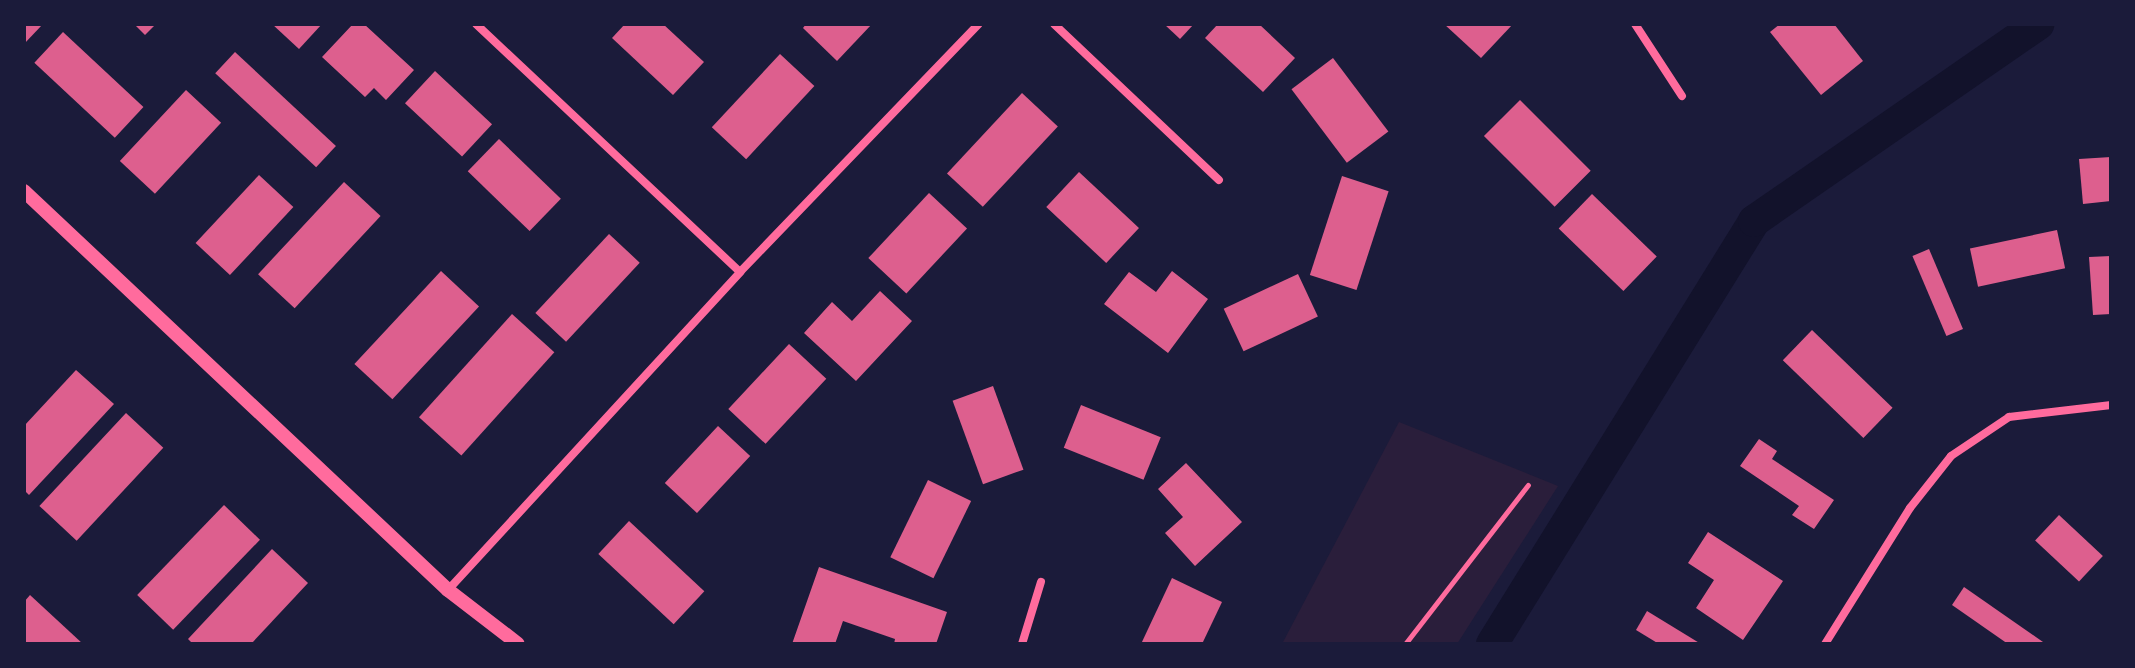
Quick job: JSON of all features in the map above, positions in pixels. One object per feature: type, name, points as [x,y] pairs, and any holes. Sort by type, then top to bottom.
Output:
[{"type":"street","points":[[476,24],[740,272]]},
{"type":"street","points":[[448,590],[740,272],[979,24]]},
{"type":"street","points":[[1054,24],[1219,180]]},
{"type":"street","points":[[1635,24],[1682,96]]},
{"type":"street","points":[[24,191],[448,590],[518,644]]},
{"type":"street","points":[[1825,644],[1910,508],[1951,456],[2009,417],[2111,405]]},
{"type":"street","points":[[1022,644],[1041,582]]},
{"type":"path","points":[[1405,644],[1528,485]]},
{"type":"shaded area","points":[[1399,422],[1558,486],[1457,644],[1282,644]]},
{"type":"building","points":[[24,24],[43,24],[24,44]]},
{"type":"building","points":[[134,24],[156,24],[145,35]]},
{"type":"building","points":[[272,24],[322,24],[299,49]]},
{"type":"building","points":[[353,24],[364,24],[414,70],[386,100],[374,88],[365,97],[322,57]]},
{"type":"building","points":[[625,24],[663,24],[704,62],[673,95],[612,38]]},
{"type":"building","points":[[806,24],[872,24],[837,61],[803,28]]},
{"type":"building","points":[[1164,24],[1194,24],[1180,39]]},
{"type":"building","points":[[1218,24],[1259,24],[1295,58],[1263,92],[1205,38]]},
{"type":"building","points":[[1444,24],[1513,24],[1481,58]]},
{"type":"building","points":[[1780,24],[1834,24],[1863,61],[1821,95],[1770,32]]},
{"type":"building","points":[[63,32],[143,107],[115,138],[34,63]]},
{"type":"building","points":[[235,52],[336,146],[316,167],[215,73]]},
{"type":"building","points":[[780,54],[814,86],[746,159],[712,127]]},
{"type":"building","points":[[1333,58],[1388,131],[1347,163],[1291,89]]},
{"type":"building","points":[[435,71],[492,124],[462,156],[405,103]]},
{"type":"building","points":[[186,90],[221,123],[155,194],[120,161]]},
{"type":"building","points":[[1022,93],[1058,126],[983,207],[947,173]]},
{"type":"building","points":[[1520,100],[1591,171],[1555,207],[1484,136]]},
{"type":"building","points":[[499,139],[561,199],[530,231],[468,171]]},
{"type":"building","points":[[2111,157],[2111,201],[2083,204],[2079,159]]},
{"type":"building","points":[[1079,172],[1139,228],[1106,263],[1046,207]]},
{"type":"building","points":[[259,175],[293,207],[230,275],[196,243]]},
{"type":"building","points":[[1342,176],[1389,191],[1356,290],[1310,275]]},
{"type":"building","points":[[344,182],[381,216],[295,308],[258,274]]},
{"type":"building","points":[[929,193],[967,228],[906,294],[868,258]]},
{"type":"building","points":[[1592,194],[1657,257],[1623,291],[1559,229]]},
{"type":"building","points":[[2057,230],[2065,268],[1978,287],[1970,249]]},
{"type":"building","points":[[609,234],[640,263],[566,342],[535,313]]},
{"type":"building","points":[[1929,249],[1963,329],[1946,336],[1912,256]]},
{"type":"building","points":[[2111,256],[2111,314],[2093,315],[2089,257]]},
{"type":"building","points":[[441,271],[479,306],[392,399],[354,364]]},
{"type":"building","points":[[1172,271],[1208,299],[1168,353],[1104,304],[1129,272],[1156,292]]},
{"type":"building","points":[[1298,274],[1318,317],[1244,351],[1224,309]]},
{"type":"building","points":[[880,291],[912,321],[856,381],[804,333],[832,302],[852,321]]},
{"type":"building","points":[[512,314],[554,352],[461,455],[419,417]]},
{"type":"building","points":[[1812,330],[1893,408],[1863,438],[1783,360]]},
{"type":"building","points":[[789,344],[826,379],[766,444],[728,409]]},
{"type":"building","points":[[76,370],[114,404],[29,495],[24,490],[24,426]]},
{"type":"building","points":[[993,386],[1023,470],[983,484],[953,401]]},
{"type":"building","points":[[1081,405],[1161,437],[1144,480],[1064,448]]},
{"type":"building","points":[[126,413],[163,448],[77,541],[39,506]]},
{"type":"building","points":[[718,426],[750,456],[697,513],[665,483]]},
{"type":"building","points":[[1759,439],[1777,451],[1772,459],[1834,500],[1814,529],[1792,515],[1799,506],[1740,466]]},
{"type":"building","points":[[1186,463],[1242,522],[1195,566],[1165,533],[1183,517],[1158,489]]},
{"type":"building","points":[[928,480],[971,501],[933,578],[890,557]]},
{"type":"building","points":[[224,505],[260,540],[173,630],[137,595]]},
{"type":"building","points":[[2059,515],[2103,556],[2079,582],[2035,541]]},
{"type":"building","points":[[629,521],[704,591],[674,624],[598,554]]},
{"type":"building","points":[[1708,532],[1783,581],[1743,640],[1696,608],[1714,580],[1688,563]]},
{"type":"building","points":[[272,549],[308,583],[251,644],[193,644],[188,639]]},
{"type":"building","points":[[819,567],[947,612],[936,644],[894,644],[895,639],[843,621],[835,644],[792,644]]},
{"type":"building","points":[[1172,578],[1222,602],[1202,644],[1141,644]]},
{"type":"building","points":[[1964,587],[2043,642],[2008,644],[1952,605]]},
{"type":"building","points":[[30,595],[83,644],[24,644],[24,602]]},
{"type":"building","points":[[1647,611],[1701,644],[1659,644],[1636,630]]},
{"type":"waterway","points":[[1492,644],[1754,221],[2039,24]]}]
